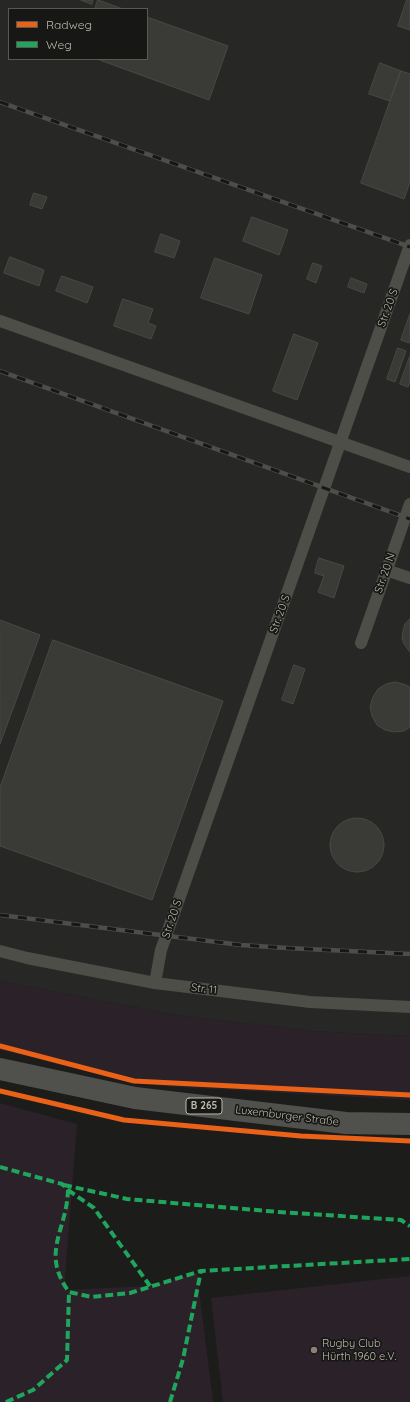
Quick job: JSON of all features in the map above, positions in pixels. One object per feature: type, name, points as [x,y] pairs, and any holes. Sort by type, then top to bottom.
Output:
[{"type":"main road","name":"Luxemburger Straße","points":[[0,1069],[135,1098],[346,1123],[410,1124]]},
{"type":"lane","name":"Str. 20 S","points":[[155,983],[161,950],[410,245]]},
{"type":"lane","points":[[0,321],[410,467]]},
{"type":"lane","name":"Str. 20 N","points":[[361,642],[410,504]]},
{"type":"lane","points":[[386,570],[410,578]]},
{"type":"lane","name":"Str. 11","points":[[0,951],[27,958],[155,983],[310,1002],[410,1007]]},
{"type":"shaded area","points":[[0,0],[410,0],[410,1036],[312,1031],[176,1015],[0,981]]},
{"type":"shaded area","points":[[0,981],[176,1015],[312,1031],[410,1036],[410,1100],[162,1086],[0,1050]]},
{"type":"shaded area","points":[[0,1103],[77,1124],[64,1290],[150,1286],[197,1273],[213,1402],[0,1402]]},
{"type":"shaded area","name":"Rugby Club Hürth 1960 e.V.","points":[[410,1276],[410,1402],[223,1402],[211,1298]]},
{"type":"building","points":[[81,0],[93,0],[92,4]]},
{"type":"building","points":[[98,0],[120,8],[95,8]]},
{"type":"building","points":[[407,0],[410,0],[410,30],[398,26]]},
{"type":"building","points":[[148,17],[228,46],[209,100],[100,60],[148,60]]},
{"type":"building","points":[[380,63],[401,71],[390,101],[369,94]]},
{"type":"building","points":[[401,71],[410,74],[410,182],[404,199],[361,183]]},
{"type":"building","points":[[34,193],[47,197],[42,209],[30,205]]},
{"type":"building","points":[[252,217],[288,230],[279,255],[243,241]]},
{"type":"building","points":[[161,234],[180,241],[174,258],[155,252]]},
{"type":"building","points":[[10,257],[44,270],[39,286],[4,273]]},
{"type":"building","points":[[215,258],[262,275],[249,314],[201,298]]},
{"type":"building","points":[[313,263],[322,266],[316,283],[307,279]]},
{"type":"building","points":[[62,276],[93,287],[87,303],[56,291]]},
{"type":"building","points":[[351,278],[367,284],[364,293],[348,287]]},
{"type":"building","points":[[123,299],[153,309],[148,323],[156,326],[151,339],[114,326]]},
{"type":"building","points":[[410,314],[410,339],[409,343],[401,340]]},
{"type":"building","points":[[294,334],[318,343],[297,400],[273,391]]},
{"type":"building","points":[[398,348],[406,351],[395,382],[387,379]]},
{"type":"building","points":[[410,356],[410,381],[408,387],[400,384]]},
{"type":"building","points":[[319,558],[344,566],[334,598],[318,592],[324,576],[315,573]]},
{"type":"building","points":[[410,619],[410,652],[404,644],[402,638],[405,624]]},
{"type":"building","points":[[0,620],[40,635],[0,744]]},
{"type":"building","points":[[53,640],[223,701],[152,900],[0,846],[0,788]]},
{"type":"building","points":[[294,665],[305,669],[293,704],[282,700]]},
{"type":"building","points":[[396,682],[410,687],[410,727],[404,731],[394,732],[385,730],[377,725],[372,716],[370,707],[373,697],[378,689],[386,684]]},
{"type":"building","points":[[357,818],[367,820],[376,826],[382,835],[384,845],[382,855],[376,864],[367,870],[357,872],[347,870],[338,864],[332,855],[330,845],[332,835],[338,826],[347,820]]},
{"type":"railway","points":[[0,102],[410,247]]},
{"type":"railway","points":[[0,371],[410,519]]},
{"type":"railway","points":[[0,915],[241,945],[410,954]]},
{"type":"marked path","points":[[0,1167],[62,1184],[68,1190],[67,1205],[57,1241],[56,1265],[69,1292],[92,1297],[130,1293],[201,1271],[410,1259]]},
{"type":"marked path","points":[[64,1185],[127,1199],[279,1212],[401,1220],[410,1226]]},
{"type":"marked path","points":[[68,1190],[94,1208],[150,1286]]},
{"type":"marked path","points":[[170,1402],[183,1359],[201,1271]]},
{"type":"marked path","points":[[6,1402],[33,1390],[67,1360],[69,1292]]},
{"type":"cycle path","points":[[0,1046],[134,1081],[410,1095]]},
{"type":"cycle path","points":[[0,1091],[124,1120],[301,1136],[410,1141]]},
{"type":"place","name":"Rugby Club Hürth 1960 e.V.","points":[[314,1350]]}]
